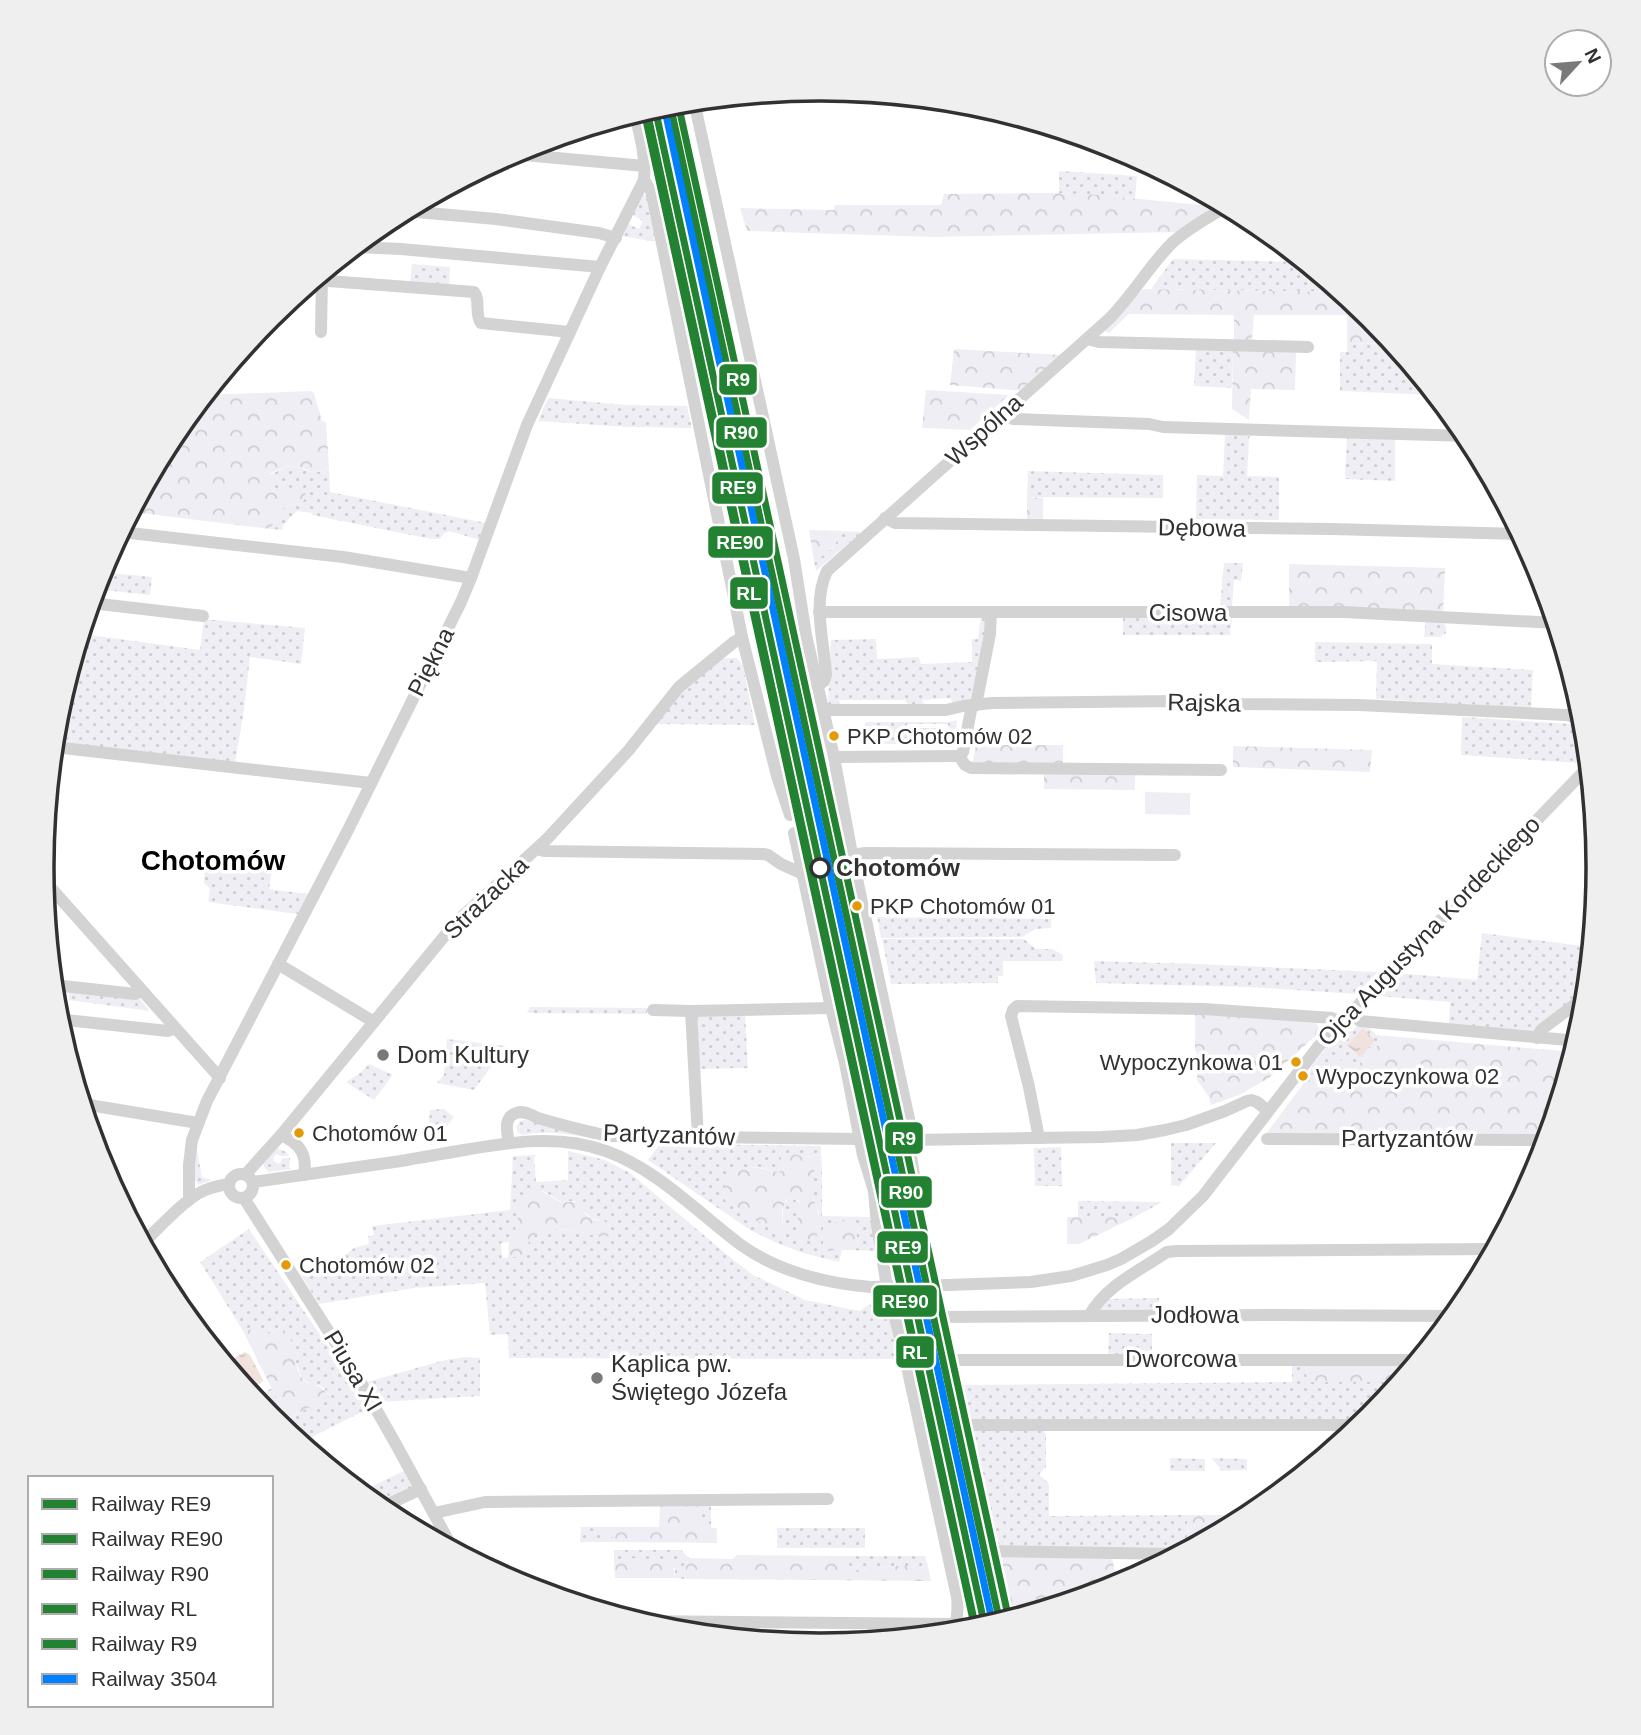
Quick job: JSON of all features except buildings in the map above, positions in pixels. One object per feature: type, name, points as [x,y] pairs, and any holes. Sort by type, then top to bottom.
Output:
[{"type":"street","points":[[696,112],[792,548],[806,635],[906,1106],[911,1156],[944,1360],[1001,1612]]},
{"type":"street","name":"Piękna","points":[[189,1200],[189,1165],[192,1140],[198,1123],[440,646],[471,578],[527,425],[600,267],[644,180],[645,166],[637,124]]},
{"type":"street","points":[[537,156],[645,166]]},
{"type":"street","points":[[644,180],[653,199],[742,637],[777,775],[790,815]]},
{"type":"street","name":"Wspólna","points":[[817,686],[824,681],[826,674],[819,612],[820,589],[827,571],[1123,305],[1173,243],[1217,212]]},
{"type":"street","points":[[423,213],[496,219],[599,233],[615,238]]},
{"type":"street","points":[[371,248],[600,267]]},
{"type":"street","points":[[330,279],[474,292],[477,295],[477,314],[481,323],[570,332]]},
{"type":"street","points":[[319,288],[321,332]]},
{"type":"street","points":[[1087,339],[1099,342],[1308,347]]},
{"type":"street","points":[[1003,413],[1013,419],[1149,424],[1163,427],[1453,436]]},
{"type":"street","name":"Dębowa","points":[[885,518],[895,523],[1510,534]]},
{"type":"street","points":[[131,533],[343,557],[471,578]]},
{"type":"street","points":[[101,604],[203,616]]},
{"type":"street","name":"Cisowa","points":[[819,612],[1344,612],[1546,623]]},
{"type":"street","points":[[834,758],[959,756],[963,752],[990,634],[991,612]]},
{"type":"street","name":"Strażacka","points":[[249,1178],[281,1135],[463,914],[537,849],[628,751],[679,687],[742,637]]},
{"type":"street","name":"Rajska","points":[[823,710],[946,710],[974,705],[1024,703],[1179,701],[1359,705],[1572,716]]},
{"type":"street","points":[[64,748],[371,783]]},
{"type":"street","points":[[959,756],[965,765],[971,768],[1221,770]]},
{"type":"street","name":"Ojca Augustyna Kordeckiego","points":[[304,1175],[509,1143],[565,1141],[606,1151],[638,1166],[744,1247],[779,1266],[844,1285],[871,1287],[1031,1282],[1062,1278],[1107,1265],[1134,1252],[1170,1229],[1195,1205],[1318,1047],[1581,775]]},
{"type":"street","points":[[794,833],[860,1139],[874,1191],[887,1287],[957,1597],[957,1621]]},
{"type":"street","points":[[537,849],[763,854],[803,874]]},
{"type":"street","points":[[852,855],[1175,855]]},
{"type":"street","points":[[55,893],[220,1078]]},
{"type":"street","points":[[278,964],[374,1022]]},
{"type":"street","points":[[64,986],[135,994],[142,991]]},
{"type":"street","points":[[1537,1038],[1541,1030],[1574,1005]]},
{"type":"street","points":[[1039,1138],[1012,1016],[1017,1006],[1204,1009],[1345,1018],[1567,1040]]},
{"type":"street","points":[[653,1010],[831,1008]]},
{"type":"street","points":[[691,1011],[698,1138]]},
{"type":"street","points":[[70,1020],[168,1031],[176,1028]]},
{"type":"street","points":[[911,1140],[1101,1137],[1165,1130],[1207,1118],[1251,1100],[1268,1111]]},
{"type":"street","points":[[92,1106],[198,1123]]},
{"type":"street","name":"Partyzantów","points":[[509,1143],[506,1126],[508,1120],[512,1115],[522,1112],[609,1136],[860,1139]]},
{"type":"street","points":[[249,1178],[251,1193],[244,1198],[233,1196],[228,1184],[235,1174],[240,1173],[249,1178],[304,1175],[305,1162],[300,1147],[281,1135]]},
{"type":"street","name":"Partyzantów","points":[[1266,1139],[1536,1140]]},
{"type":"street","points":[[149,1237],[189,1200],[212,1187],[228,1184]]},
{"type":"street","name":"Piusa XI","points":[[244,1198],[360,1381],[446,1536]]},
{"type":"street","points":[[1089,1316],[1107,1293],[1167,1252],[1485,1249]]},
{"type":"street","name":"Jodłowa","points":[[936,1317],[1441,1316]]},
{"type":"street","name":"Dworcowa","points":[[944,1360],[1407,1360]]},
{"type":"street","points":[[958,1425],[1347,1424]]},
{"type":"street","points":[[392,1503],[421,1489]]},
{"type":"street","points":[[434,1513],[485,1502],[828,1499]]},
{"type":"street","points":[[987,1551],[1161,1554]]},
{"type":"street","points":[[691,1622],[919,1627]]},
{"type":"green space","points":[[1059,171],[1137,176],[1135,198],[1059,193]]},
{"type":"green space","points":[[641,194],[649,197],[655,241],[621,236],[626,223],[639,229],[643,221],[631,214]]},
{"type":"green space","points":[[944,194],[1099,195],[1206,205],[1211,209],[1179,232],[933,237],[747,231],[740,208],[834,210],[835,205],[941,205]]},
{"type":"green space","points":[[1173,259],[1289,262],[1327,292],[1151,289]]},
{"type":"green space","points":[[412,264],[450,267],[449,288],[410,285]]},
{"type":"green space","points":[[1143,289],[1327,292],[1379,344],[1347,343],[1347,315],[1254,315],[1254,342],[1232,341],[1234,315],[1129,314],[1109,333],[1103,330]]},
{"type":"green space","points":[[1347,343],[1379,344],[1423,394],[1340,391],[1340,352],[1347,352]]},
{"type":"green space","points":[[954,349],[1063,355],[1024,391],[950,385]]},
{"type":"green space","points":[[1196,350],[1233,351],[1232,388],[1194,386]]},
{"type":"green space","points":[[1233,351],[1296,351],[1295,390],[1251,389],[1249,420],[1232,409]]},
{"type":"green space","points":[[926,390],[1009,395],[970,430],[922,428]]},
{"type":"green space","points":[[310,391],[314,393],[322,421],[326,422],[329,468],[312,472],[297,466],[288,466],[270,474],[274,492],[284,488],[298,488],[307,496],[302,503],[281,510],[271,529],[141,513],[183,442],[218,395]]},
{"type":"green space","points":[[548,398],[627,405],[687,406],[692,428],[538,421]]},
{"type":"green space","points":[[1225,434],[1251,435],[1247,476],[1279,477],[1279,520],[1196,519],[1197,475],[1223,476]]},
{"type":"green space","points":[[1347,438],[1395,439],[1395,481],[1345,479]]},
{"type":"green space","points":[[292,466],[314,472],[329,468],[330,492],[486,523],[480,540],[449,531],[440,539],[431,539],[297,511],[283,525],[282,530],[271,529],[281,510],[302,503],[274,492],[270,475]]},
{"type":"green space","points":[[1028,471],[1163,475],[1163,498],[1027,497]]},
{"type":"green space","points":[[1027,497],[1043,498],[1043,522],[1027,523]]},
{"type":"green space","points":[[809,530],[842,531],[831,549],[814,561]]},
{"type":"green space","points":[[842,531],[862,532],[816,571],[814,561],[833,548]]},
{"type":"green space","points":[[1224,563],[1243,563],[1241,581],[1234,580],[1232,607],[1220,607]]},
{"type":"green space","points":[[1289,564],[1445,568],[1443,614],[1289,609]]},
{"type":"green space","points":[[113,573],[152,577],[150,595],[107,590]]},
{"type":"green space","points":[[981,614],[988,619],[972,700],[954,704],[950,698],[922,700],[925,706],[909,706],[905,700],[839,700],[841,706],[828,704],[831,640],[876,639],[877,659],[919,657],[921,664],[972,662],[972,639],[978,639]]},
{"type":"green space","points":[[1123,616],[1232,617],[1230,635],[1123,635]]},
{"type":"green space","points":[[204,619],[305,628],[301,664],[250,657],[235,763],[65,745],[80,669],[91,635],[200,650]]},
{"type":"green space","points":[[1426,620],[1441,620],[1446,626],[1446,633],[1440,637],[1424,637]]},
{"type":"green space","points":[[1315,642],[1432,644],[1432,664],[1533,670],[1531,708],[1376,699],[1377,661],[1315,662]]},
{"type":"green space","points":[[725,658],[737,658],[743,666],[755,725],[652,724],[684,690]]},
{"type":"green space","points":[[1462,717],[1573,724],[1579,763],[1461,755]]},
{"type":"green space","points":[[957,720],[956,729],[949,729],[948,724],[907,724],[913,726],[913,742],[948,743],[948,734],[954,734],[952,744],[877,743],[871,737],[871,727],[865,726],[866,722]]},
{"type":"green space","points":[[976,745],[1063,745],[1063,765],[972,765]]},
{"type":"green space","points":[[1233,746],[1372,750],[1370,772],[1233,767]]},
{"type":"green space","points":[[1044,772],[1135,772],[1135,790],[1044,789]]},
{"type":"green space","points":[[1145,792],[1190,793],[1190,815],[1145,814]]},
{"type":"green space","points":[[206,853],[273,861],[269,889],[308,894],[298,914],[208,902],[210,889],[204,883]]},
{"type":"green space","points":[[877,917],[1051,919],[1051,928],[1036,929],[1022,937],[881,938]]},
{"type":"green space","points":[[1482,933],[1582,946],[1574,1002],[1534,1031],[1449,1024],[1450,1002],[1377,996],[1397,973],[1477,980]]},
{"type":"green space","points":[[882,939],[1024,939],[1036,949],[1052,949],[1063,955],[1062,961],[1003,961],[1003,976],[998,976],[998,983],[891,984]]},
{"type":"green space","points":[[1094,961],[1378,972],[1356,994],[1249,987],[1096,983]]},
{"type":"green space","points":[[69,989],[139,998],[150,1011],[69,1000]]},
{"type":"green space","points":[[530,1007],[647,1008],[647,1014],[527,1013]]},
{"type":"green space","points":[[1195,1013],[1316,1023],[1321,1031],[1269,1078],[1239,1095],[1211,1105],[1209,1097],[1197,1080]]},
{"type":"green space","points":[[745,1014],[748,1068],[697,1069],[694,1016]]},
{"type":"green space","points":[[1358,1025],[1367,1025],[1382,1041],[1353,1070],[1323,1070],[1309,1076],[1312,1065],[1338,1034],[1352,1031]]},
{"type":"green space","points":[[1376,1035],[1564,1051],[1538,1135],[1266,1134],[1309,1076],[1323,1070],[1334,1054],[1353,1070],[1382,1041]]},
{"type":"green space","points":[[447,1039],[506,1046],[474,1090],[437,1083],[444,1075]]},
{"type":"green space","points":[[369,1064],[393,1075],[374,1100],[346,1082]]},
{"type":"green space","points":[[444,1109],[454,1117],[432,1145],[427,1141],[430,1110]]},
{"type":"green space","points":[[520,1121],[613,1140],[553,1133],[522,1135],[516,1127]]},
{"type":"green space","points":[[1171,1143],[1216,1143],[1179,1186],[1171,1185]]},
{"type":"green space","points":[[196,1145],[202,1177],[212,1180],[199,1185],[194,1180]]},
{"type":"green space","points":[[659,1145],[821,1146],[821,1155],[803,1157],[795,1154],[781,1164],[782,1172],[757,1167],[746,1168],[728,1180],[724,1191],[725,1200],[743,1215],[783,1229],[783,1204],[790,1198],[800,1202],[797,1235],[817,1236],[819,1212],[813,1198],[813,1177],[815,1169],[822,1165],[822,1216],[870,1217],[878,1251],[848,1250],[856,1244],[823,1250],[842,1250],[839,1262],[803,1253],[750,1230],[648,1160]]},
{"type":"green space","points":[[278,1146],[289,1156],[276,1154],[274,1161],[278,1164],[282,1158],[290,1158],[289,1168],[292,1169],[268,1172],[262,1163]]},
{"type":"green space","points":[[1061,1147],[1062,1186],[1035,1186],[1034,1148]]},
{"type":"green space","points":[[568,1151],[605,1160],[630,1173],[753,1275],[805,1300],[860,1311],[877,1299],[888,1299],[901,1359],[509,1358],[508,1334],[490,1335],[485,1283],[414,1288],[319,1304],[299,1272],[343,1257],[354,1248],[369,1244],[368,1236],[374,1235],[372,1226],[510,1210],[513,1156],[536,1155],[536,1182],[568,1180]],"holes":[[[543,1191],[562,1202],[575,1201],[590,1218],[599,1220],[604,1238],[576,1231],[548,1230],[530,1238],[521,1254],[502,1258],[501,1243],[509,1242],[519,1211]]]},
{"type":"green space","points":[[795,1154],[804,1157],[821,1155],[822,1165],[815,1169],[813,1177],[813,1198],[819,1218],[815,1241],[797,1235],[800,1201],[790,1198],[785,1201],[782,1210],[783,1229],[779,1231],[743,1215],[725,1200],[726,1183],[732,1174],[742,1168],[752,1167],[782,1172],[780,1160],[783,1155]]},
{"type":"green space","points":[[535,1190],[562,1202],[580,1203],[588,1217],[608,1223],[609,1236],[604,1238],[576,1231],[548,1230],[530,1238],[521,1256],[508,1258],[509,1242],[516,1228],[520,1206],[524,1196]]},
{"type":"green space","points":[[1078,1201],[1162,1202],[1135,1217],[1078,1217]]},
{"type":"green space","points":[[1067,1217],[1135,1217],[1079,1244],[1067,1244]]},
{"type":"green space","points":[[850,1220],[857,1235],[855,1245],[848,1250],[823,1250],[823,1225]]},
{"type":"green space","points":[[249,1229],[368,1409],[309,1438],[288,1418],[329,1396],[324,1388],[311,1385],[302,1378],[293,1356],[292,1343],[279,1327],[264,1335],[242,1329],[200,1262]]},
{"type":"green space","points":[[1159,1298],[1159,1314],[1094,1314],[1106,1299]]},
{"type":"green space","points":[[280,1327],[286,1331],[302,1378],[309,1384],[322,1388],[329,1397],[288,1418],[242,1329],[264,1335]]},
{"type":"green space","points":[[1109,1333],[1152,1334],[1152,1356],[1108,1356]]},
{"type":"green space","points":[[480,1358],[480,1396],[379,1402],[367,1382],[445,1360]]},
{"type":"green space","points":[[1292,1360],[1306,1360],[1307,1382],[1388,1382],[1351,1420],[966,1421],[959,1385],[1292,1382]]},
{"type":"green space","points":[[1306,1360],[1407,1361],[1388,1382],[1307,1382]]},
{"type":"green space","points":[[272,1388],[285,1415],[263,1393]]},
{"type":"green space","points":[[968,1430],[1042,1430],[1046,1434],[1046,1467],[1039,1474],[1049,1484],[1049,1516],[1187,1515],[1188,1540],[1171,1549],[994,1546]]},
{"type":"green space","points":[[1170,1458],[1205,1459],[1205,1471],[1170,1471]]},
{"type":"green space","points":[[1211,1458],[1247,1459],[1247,1470],[1220,1471]]},
{"type":"green space","points":[[404,1471],[413,1489],[389,1501],[370,1487]]},
{"type":"green space","points":[[711,1502],[711,1528],[703,1527],[699,1504]]},
{"type":"green space","points":[[699,1504],[703,1527],[717,1528],[717,1543],[614,1542],[614,1538],[607,1534],[603,1527],[659,1527],[660,1505]]},
{"type":"green space","points":[[1187,1515],[1230,1515],[1204,1531],[1188,1540]]},
{"type":"green space","points":[[581,1527],[603,1527],[605,1533],[614,1538],[614,1542],[580,1542]]},
{"type":"green space","points":[[777,1528],[865,1528],[865,1548],[777,1548]]},
{"type":"green space","points":[[614,1550],[681,1550],[689,1558],[686,1579],[675,1578],[675,1569],[664,1560],[637,1558],[614,1563]]},
{"type":"green space","points":[[737,1555],[849,1556],[851,1569],[857,1572],[892,1566],[928,1566],[931,1581],[686,1579],[689,1558],[733,1559]]},
{"type":"green space","points":[[849,1556],[925,1556],[928,1566],[892,1566],[857,1572],[849,1565]]},
{"type":"green space","points":[[996,1556],[1112,1557],[1115,1574],[1029,1605],[1007,1605]]},
{"type":"green space","points":[[643,1558],[669,1562],[675,1578],[615,1578],[614,1563]]},
{"type":"water","points":[[918,728],[944,728],[944,738],[918,738]]},
{"type":"water","points":[[1363,1028],[1375,1041],[1360,1057],[1347,1045]]},
{"type":"water","points":[[245,1352],[250,1355],[263,1380],[261,1383],[256,1385],[233,1359]]},
{"type":"rail line","name":"R9","points":[[680,114],[1007,1611]]},
{"type":"rail line","name":"R90","points":[[673,116],[998,1613]]},
{"type":"rail line","name":"3504","points":[[666,117],[991,1614]]},
{"type":"rail line","name":"RE9","points":[[657,119],[983,1616]]},
{"type":"rail line","name":"RE90","points":[[649,121],[974,1618]]},
{"type":"rail line","name":"RL","points":[[646,122],[973,1618]]},
{"type":"place","name":"PKP Chotomów 02","points":[[834,736]]},
{"type":"place","name":"Chotomów","points":[[820,868]]},
{"type":"place","name":"PKP Chotomów 01","points":[[857,906]]},
{"type":"place","name":"Dom Kultury","points":[[383,1055]]},
{"type":"place","name":"Wypoczynkowa 01","points":[[1296,1062]]},
{"type":"place","name":"Wypoczynkowa 02","points":[[1303,1076]]},
{"type":"place","name":"Chotomów 01","points":[[299,1133]]},
{"type":"place","name":"Chotomów 02","points":[[286,1265]]},
{"type":"place","name":"Kaplica pw. Świętego Józefa","points":[[597,1378]]},
{"type":"district","name":"Chotomów","points":[[213,860]]}]
